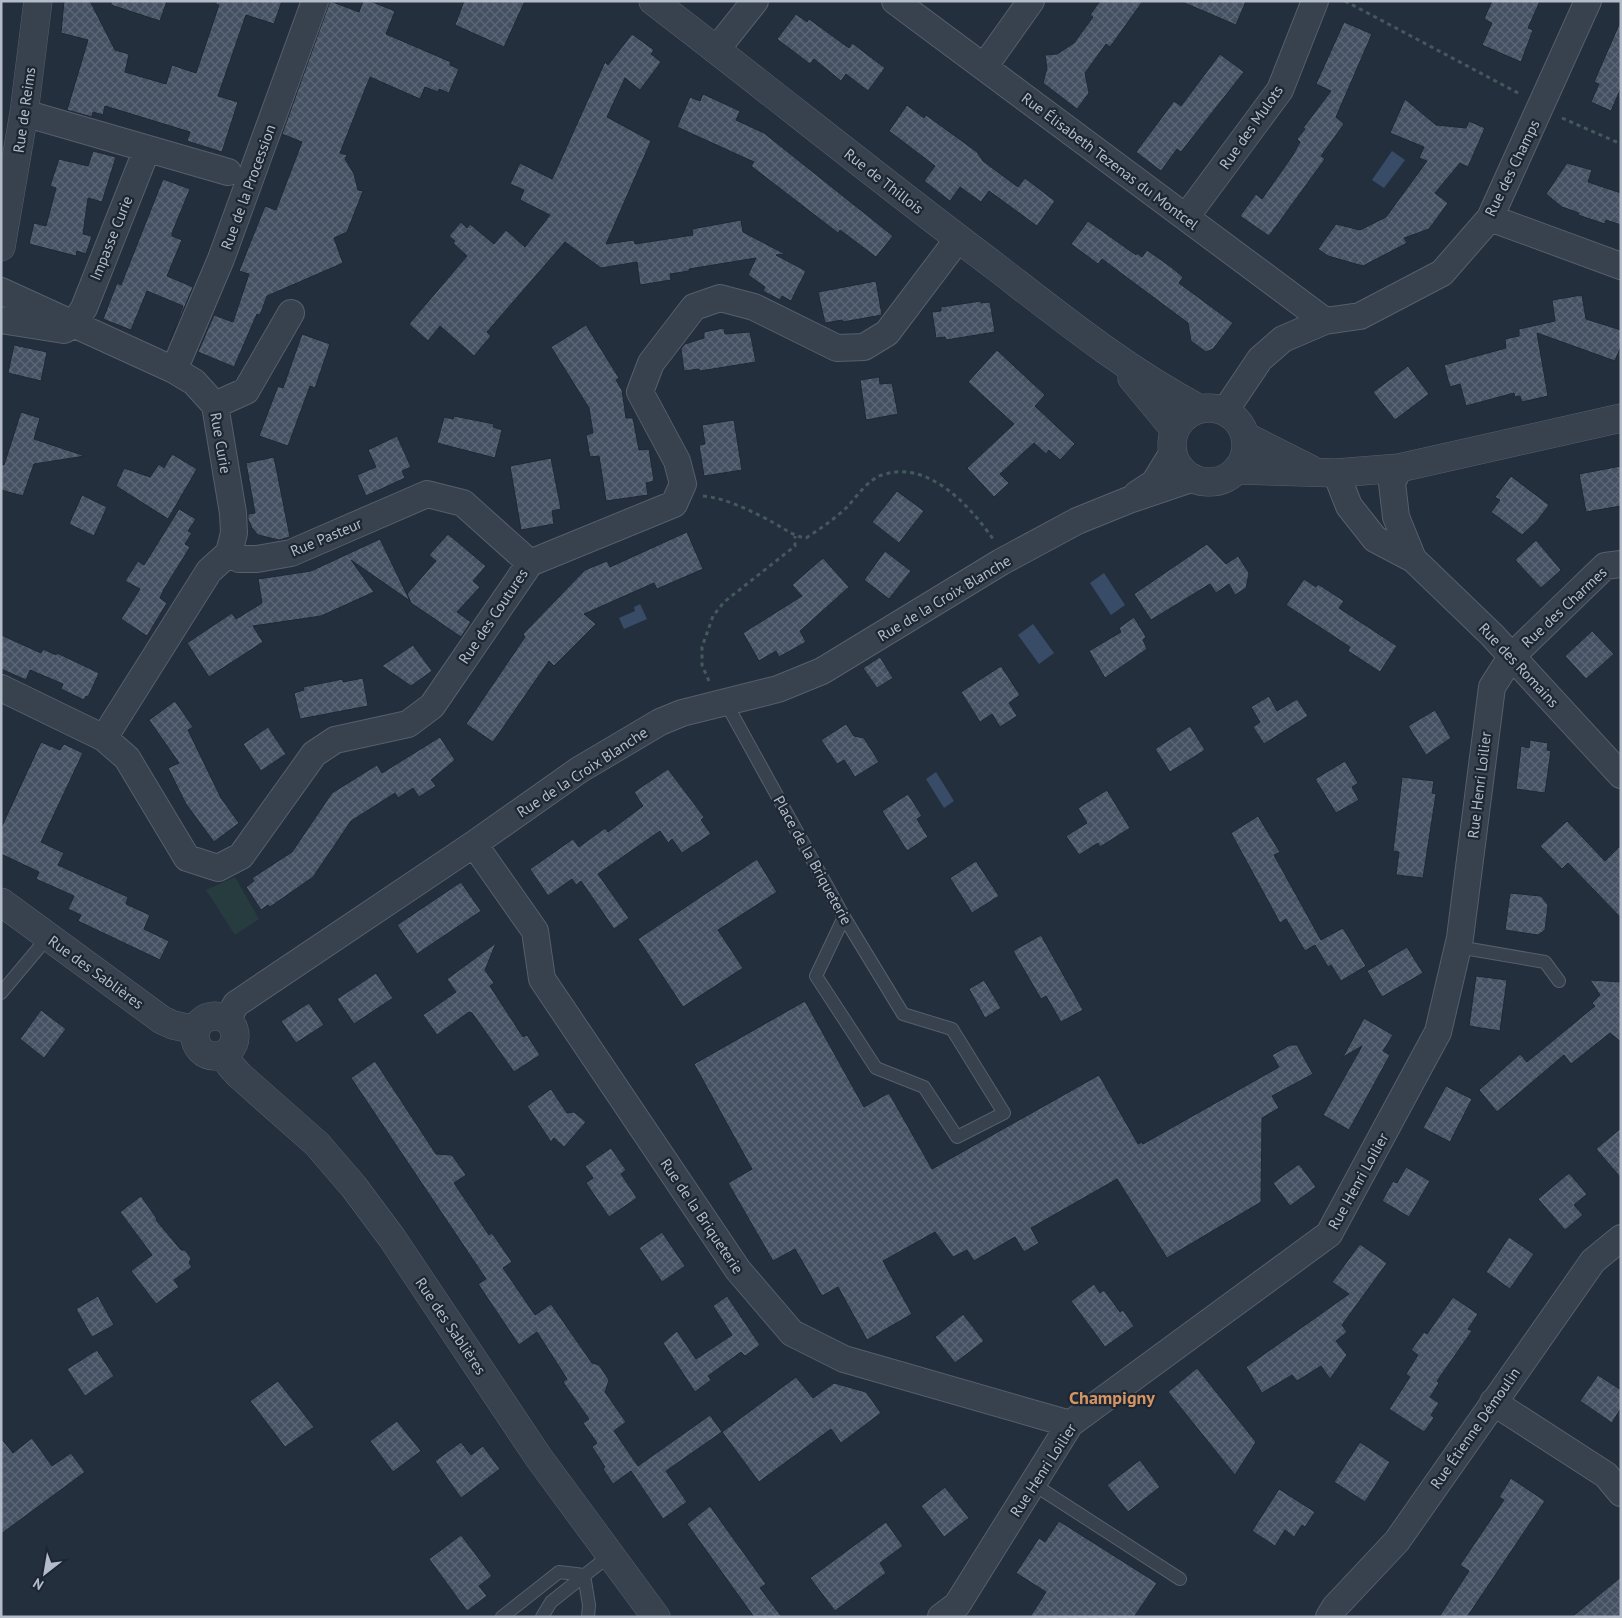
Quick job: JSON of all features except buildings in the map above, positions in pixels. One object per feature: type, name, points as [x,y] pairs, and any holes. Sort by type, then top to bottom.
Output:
[{"type":"street","name":"Rue de Reims","points":[[1,247],[24,113],[38,1]]},
{"type":"street","name":"Rue de la Procession","points":[[174,370],[221,259],[315,1]]},
{"type":"street","name":"Rue de Thillois","points":[[653,1],[958,239],[1117,359],[1171,393],[1213,410]]},
{"type":"street","points":[[716,50],[755,1]]},
{"type":"street","name":"Rue Élisabeth Tezenas du Montcel","points":[[895,1],[1325,321]]},
{"type":"street","points":[[984,67],[1031,1]]},
{"type":"street","name":"Rue des Mulots","points":[[1186,218],[1280,90],[1316,1]]},
{"type":"street","name":"Rue des Champs","points":[[1213,410],[1260,359],[1283,339],[1325,321],[1360,316],[1442,273],[1490,218],[1588,1]]},
{"type":"street","points":[[24,113],[228,172]]},
{"type":"street","name":"Impasse Curie","points":[[73,325],[84,308],[146,149]]},
{"type":"street","points":[[1490,218],[1621,266]]},
{"type":"street","points":[[678,494],[682,484],[676,461],[640,392],[651,363],[694,307],[720,298],[754,307],[837,348],[864,347],[887,333],[958,239]]},
{"type":"street","name":"Rue Curie","points":[[1,291],[174,370],[194,382],[215,405],[233,512],[234,533],[229,553]]},
{"type":"street","points":[[215,405],[246,390],[291,313]]},
{"type":"street","points":[[1,320],[64,330],[73,325]]},
{"type":"street","name":"Rue de Thillois","points":[[1117,359],[1174,441]]},
{"type":"street","points":[[1213,410],[1238,421],[1245,436],[1244,454],[1236,470],[1224,479],[1208,482],[1194,478],[1180,468],[1174,441],[1185,416],[1213,410]]},
{"type":"street","points":[[1236,470],[1326,472],[1399,468],[1621,418]]},
{"type":"street","points":[[1245,436],[1326,472]]},
{"type":"street","name":"Rue de la Croix Blanche","points":[[1129,500],[1154,484],[1174,441]]},
{"type":"street","name":"Rue des Romains","points":[[1399,468],[1392,483],[1396,517],[1413,559]]},
{"type":"street","name":"Rue des Romains","points":[[1326,472],[1348,506],[1375,538],[1413,559],[1492,635],[1621,775]]},
{"type":"street","name":"Rue de la Croix Blanche","points":[[227,1020],[236,1004],[474,844],[579,770],[660,722],[682,713],[778,689],[822,671],[1006,559],[1077,521],[1129,500],[1194,478]]},
{"type":"street","name":"Rue Pasteur","points":[[229,553],[239,558],[257,559],[291,553],[427,494],[463,503],[530,562]]},
{"type":"street","name":"Rue des Coutures","points":[[1,688],[104,738],[127,758],[187,858],[218,868],[241,856],[314,754],[335,740],[408,724],[432,706],[530,562],[674,504],[678,494]]},
{"type":"street","points":[[104,738],[209,571],[229,553]]},
{"type":"street","name":"Rue des Charmes","points":[[1511,657],[1605,566],[1621,564]]},
{"type":"street","name":"Rue Henri Loilier","points":[[941,1617],[957,1605],[1070,1424],[1329,1234],[1438,1032],[1458,947],[1492,687],[1511,657]]},
{"type":"street","name":"Rue de la Briqueterie","points":[[474,844],[535,931],[542,979],[738,1270],[792,1333],[844,1359],[1070,1424]]},
{"type":"street","name":"Rue des Sablières","points":[[1,902],[162,1020],[173,1025],[196,1030]]},
{"type":"street","points":[[215,1016],[227,1020],[232,1024],[236,1036],[232,1048],[227,1053],[214,1057],[202,1051],[196,1040],[196,1030],[204,1020],[215,1016]]},
{"type":"street","name":"Rue des Sablières","points":[[227,1053],[230,1065],[238,1075],[317,1144],[354,1187],[392,1238],[538,1458],[656,1617]]},
{"type":"street","name":"Rue Étienne Démoulin","points":[[1328,1617],[1335,1607],[1397,1541],[1593,1261],[1621,1238]]},
{"type":"street","points":[[1493,1402],[1606,1476],[1621,1493]]},
{"type":"lane","name":"Place de la Briqueterie","points":[[726,703],[844,917],[903,1014],[952,1028],[1004,1113],[957,1136],[924,1087],[876,1068],[816,976],[844,917]]},
{"type":"lane","points":[[1,994],[48,936]]},
{"type":"lane","points":[[1458,947],[1545,962],[1559,981]]},
{"type":"lane","points":[[1033,1484],[1180,1578]]},
{"type":"lane","points":[[542,1617],[551,1602],[610,1555]]},
{"type":"lane","points":[[502,1617],[559,1572],[584,1575]]},
{"type":"lane","points":[[584,1575],[589,1604],[588,1617]]},
{"type":"path","points":[[1344,1],[1520,94],[1541,108],[1621,144]]},
{"type":"path","points":[[678,494],[713,497],[773,522],[795,536],[806,538],[827,525],[881,475],[898,473],[917,474],[935,480],[959,500],[984,527],[1006,559]]},
{"type":"path","points":[[726,703],[708,679],[702,666],[702,647],[713,616],[724,602],[795,546],[795,536]]},
{"type":"green space","points":[[235,877],[259,919],[235,935],[206,890]]},
{"type":"water","points":[[1392,151],[1405,160],[1384,188],[1372,180]]},
{"type":"water","points":[[1104,573],[1125,605],[1111,615],[1090,583]]},
{"type":"water","points":[[640,604],[647,619],[624,629],[619,618],[635,611],[634,607]]},
{"type":"water","points":[[1033,624],[1054,653],[1039,664],[1018,635]]},
{"type":"water","points":[[936,772],[954,801],[944,808],[926,779]]},
{"type":"district","name":"Champigny","points":[[1112,1397]]}]
